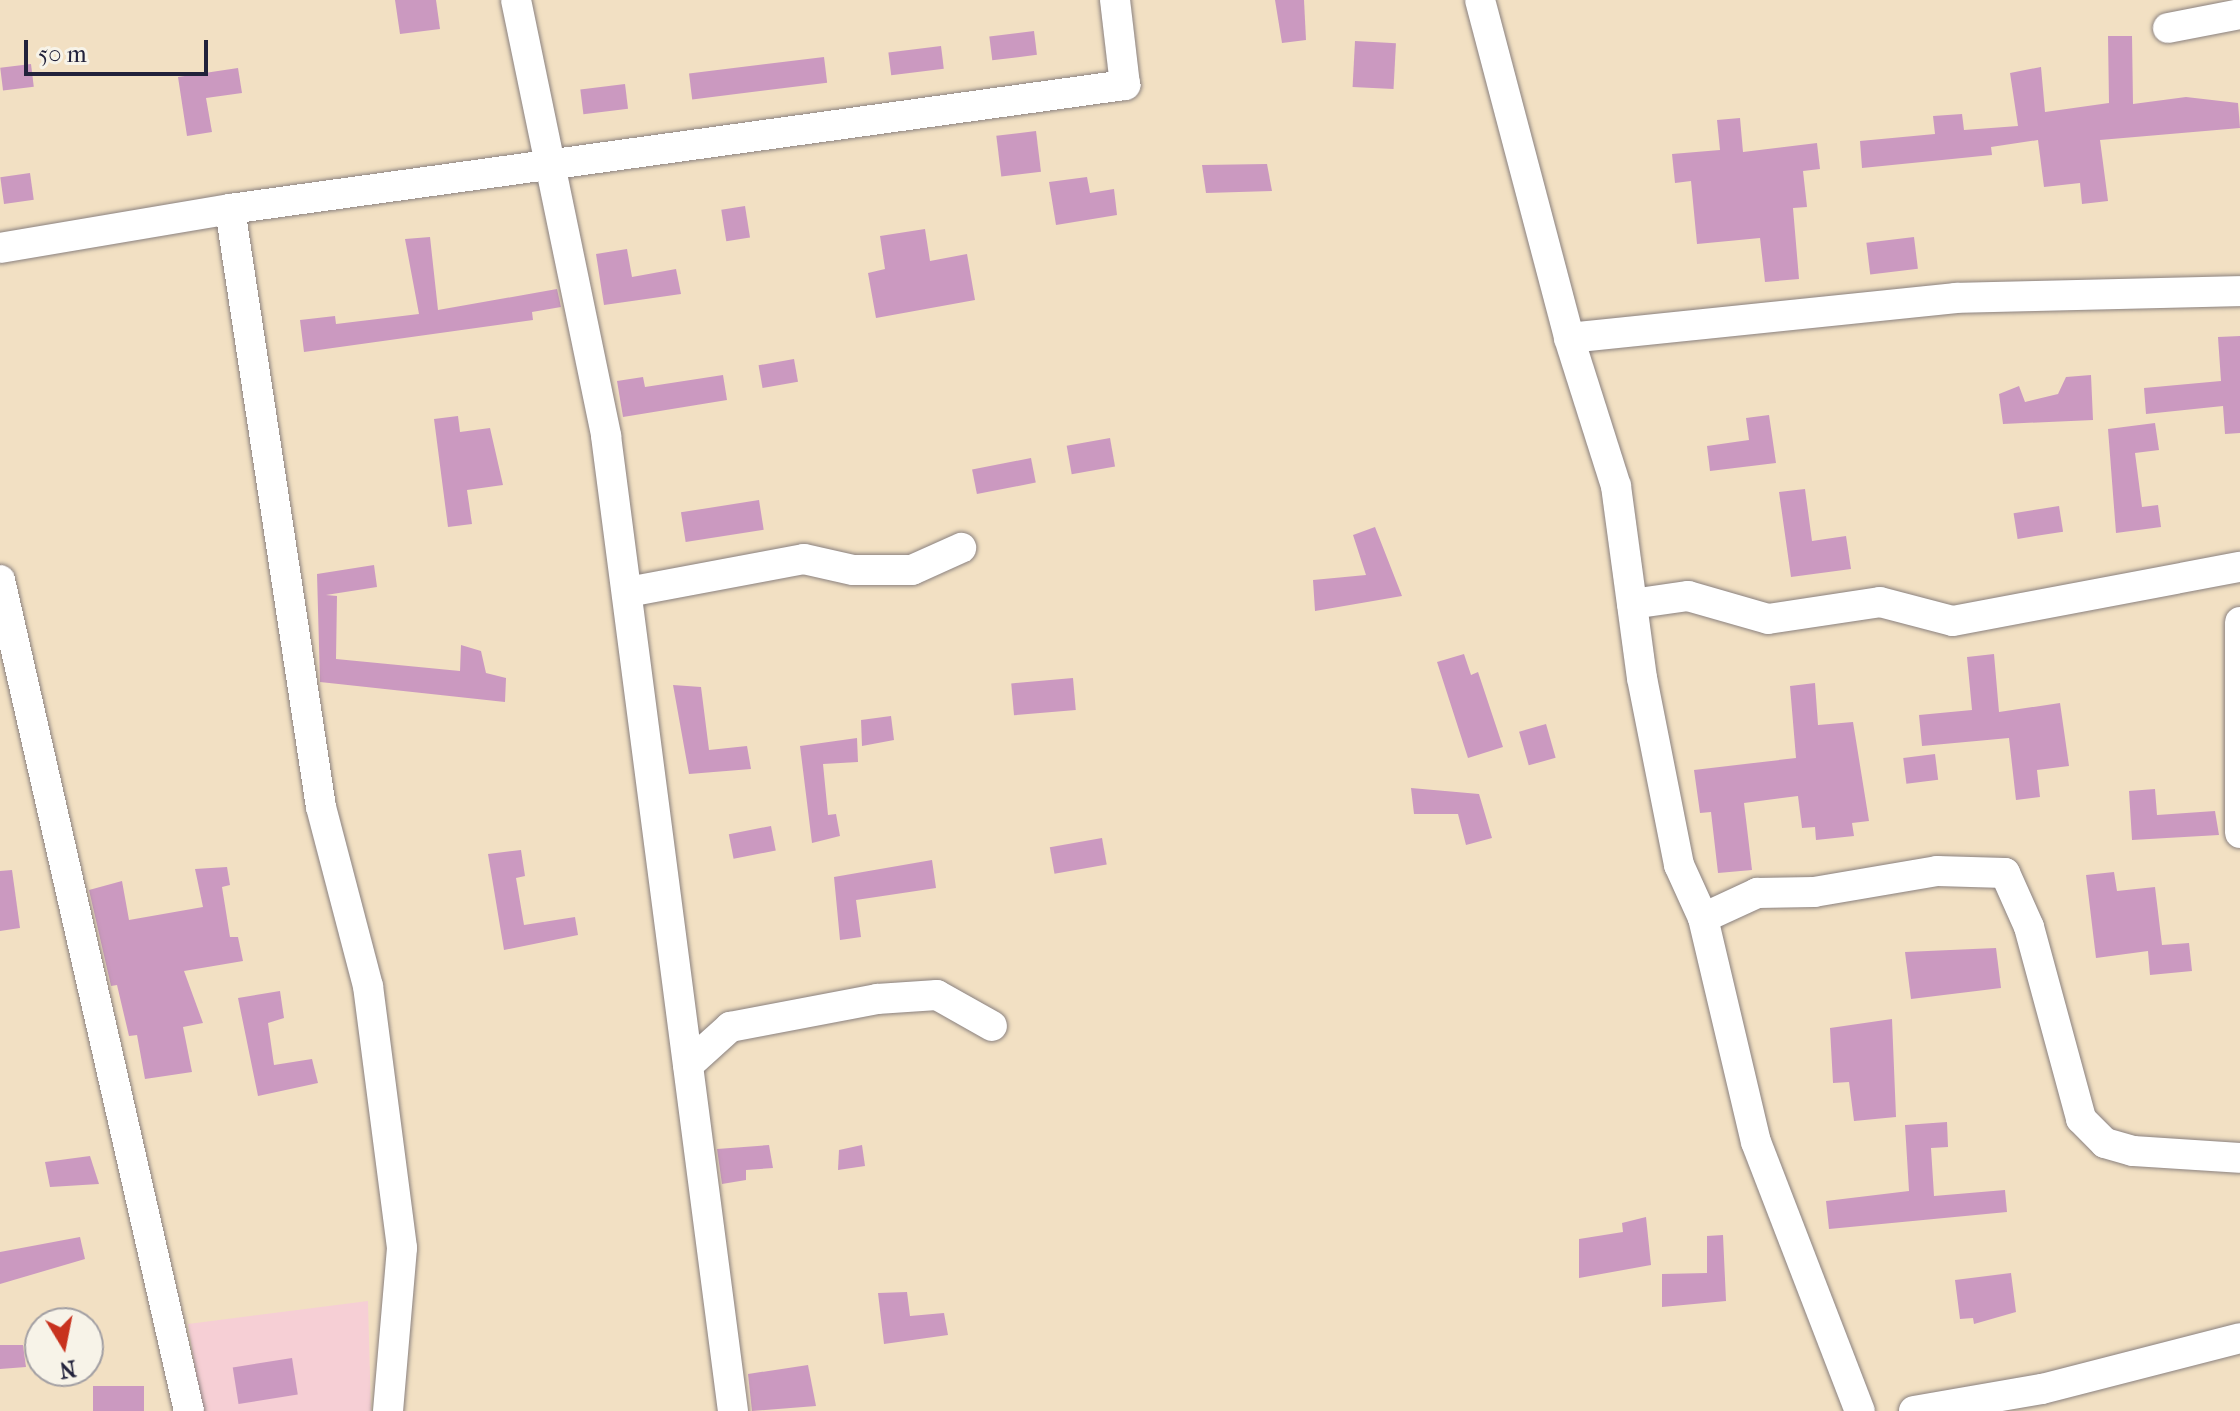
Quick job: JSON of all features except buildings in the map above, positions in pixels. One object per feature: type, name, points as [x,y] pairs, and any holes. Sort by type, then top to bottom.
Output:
[{"type":"street","points":[[516,0],[606,436],[733,1411]]},
{"type":"street","points":[[0,248],[230,209],[550,169],[1125,85],[1115,0]]},
{"type":"street","points":[[1480,0],[1569,338],[1616,486],[1632,604],[1679,865],[1703,918],[1756,1142],[1860,1411]]},
{"type":"street","points":[[2168,28],[2240,14]]},
{"type":"street","points":[[230,209],[321,807],[368,986],[402,1248],[388,1411]]},
{"type":"street","points":[[1569,338],[1956,298],[2240,291]]},
{"type":"street","points":[[628,592],[804,559],[853,570],[912,570],[961,548]]},
{"type":"street","points":[[1632,604],[1688,596],[1768,619],[1880,602],[1953,621],[2240,567]]},
{"type":"street","points":[[0,580],[189,1411]]},
{"type":"street","points":[[2240,622],[2240,833]]},
{"type":"street","points":[[1703,918],[1757,893],[1814,892],[1937,871],[2005,873],[2029,927],[2081,1119],[2105,1143],[2133,1151],[2240,1158]]},
{"type":"street","points":[[688,1065],[730,1027],[877,999],[937,995],[992,1026]]},
{"type":"street","points":[[1914,1411],[2042,1389],[2240,1338]]},
{"type":"shaded area","points":[[368,1301],[371,1411],[202,1411],[188,1324]]}]
